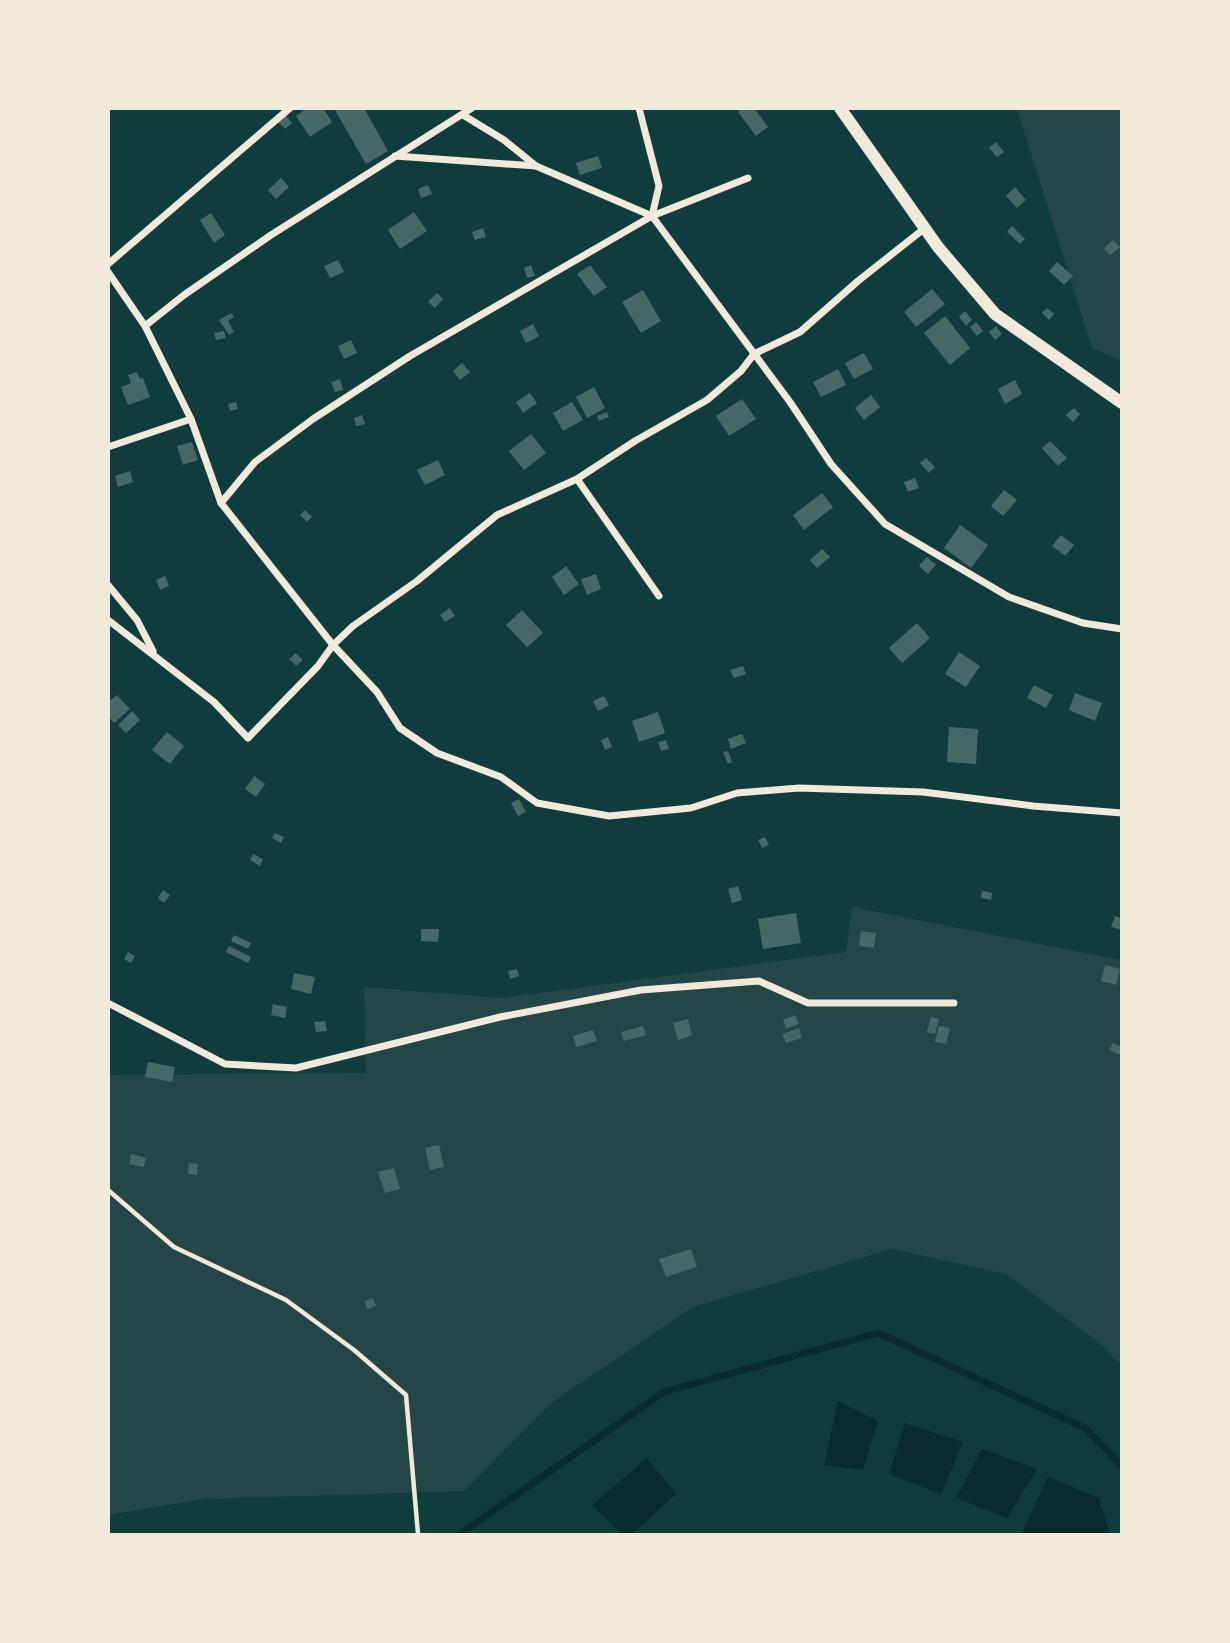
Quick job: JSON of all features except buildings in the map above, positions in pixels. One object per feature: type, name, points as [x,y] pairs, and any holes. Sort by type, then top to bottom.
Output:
[{"type":"street","points":[[108,264],[290,108]]},
{"type":"street","points":[[145,326],[184,295],[271,235],[472,108]]},
{"type":"street","points":[[639,108],[659,186],[652,216]]},
{"type":"street","points":[[840,108],[925,228],[995,314],[1122,403]]},
{"type":"street","points":[[463,115],[505,140],[536,166],[652,216],[831,464],[885,524],[1009,597],[1083,623],[1122,629]]},
{"type":"street","points":[[395,156],[536,166]]},
{"type":"street","points":[[221,503],[255,462],[313,419],[410,356],[652,216],[748,178]]},
{"type":"street","points":[[108,620],[214,702],[248,738],[318,666],[333,645],[361,620],[417,581],[497,515],[577,479],[635,441],[706,400],[741,371],[754,354],[800,331],[925,228]]},
{"type":"street","points":[[108,272],[145,326],[191,419],[221,503],[333,645],[377,692],[400,728],[437,753],[501,776],[537,803],[609,816],[691,808],[737,793],[799,788],[923,792],[1033,806],[1122,813]]},
{"type":"street","points":[[108,447],[191,419]]},
{"type":"street","points":[[577,479],[659,596]]},
{"type":"street","points":[[108,585],[136,620],[155,654]]},
{"type":"street","points":[[108,1003],[225,1064],[296,1068],[500,1017],[641,990],[759,981],[808,1003],[954,1003]]},
{"type":"path","points":[[108,1190],[174,1247],[286,1300],[354,1350],[406,1395],[418,1535]]},
{"type":"shaded area","points":[[1017,109],[1121,109],[1121,360],[1092,348]]},
{"type":"shaded area","points":[[852,907],[1121,960],[1121,1365],[1101,1344],[1006,1274],[892,1249],[693,1307],[551,1403],[464,1491],[205,1499],[109,1515],[109,1075],[366,1073],[364,987],[502,998],[846,952]]},
{"type":"shaded area","points":[[838,1401],[878,1421],[863,1470],[824,1465]]},
{"type":"shaded area","points":[[905,1423],[963,1442],[941,1494],[889,1474]]},
{"type":"shaded area","points":[[982,1449],[1037,1469],[1007,1518],[956,1498]]},
{"type":"shaded area","points":[[647,1458],[676,1494],[632,1534],[621,1534],[592,1505]]},
{"type":"shaded area","points":[[1048,1477],[1099,1498],[1110,1534],[1021,1534]]},
{"type":"waterway","points":[[460,1534],[664,1392],[878,1333],[1085,1428],[1122,1466]]}]
